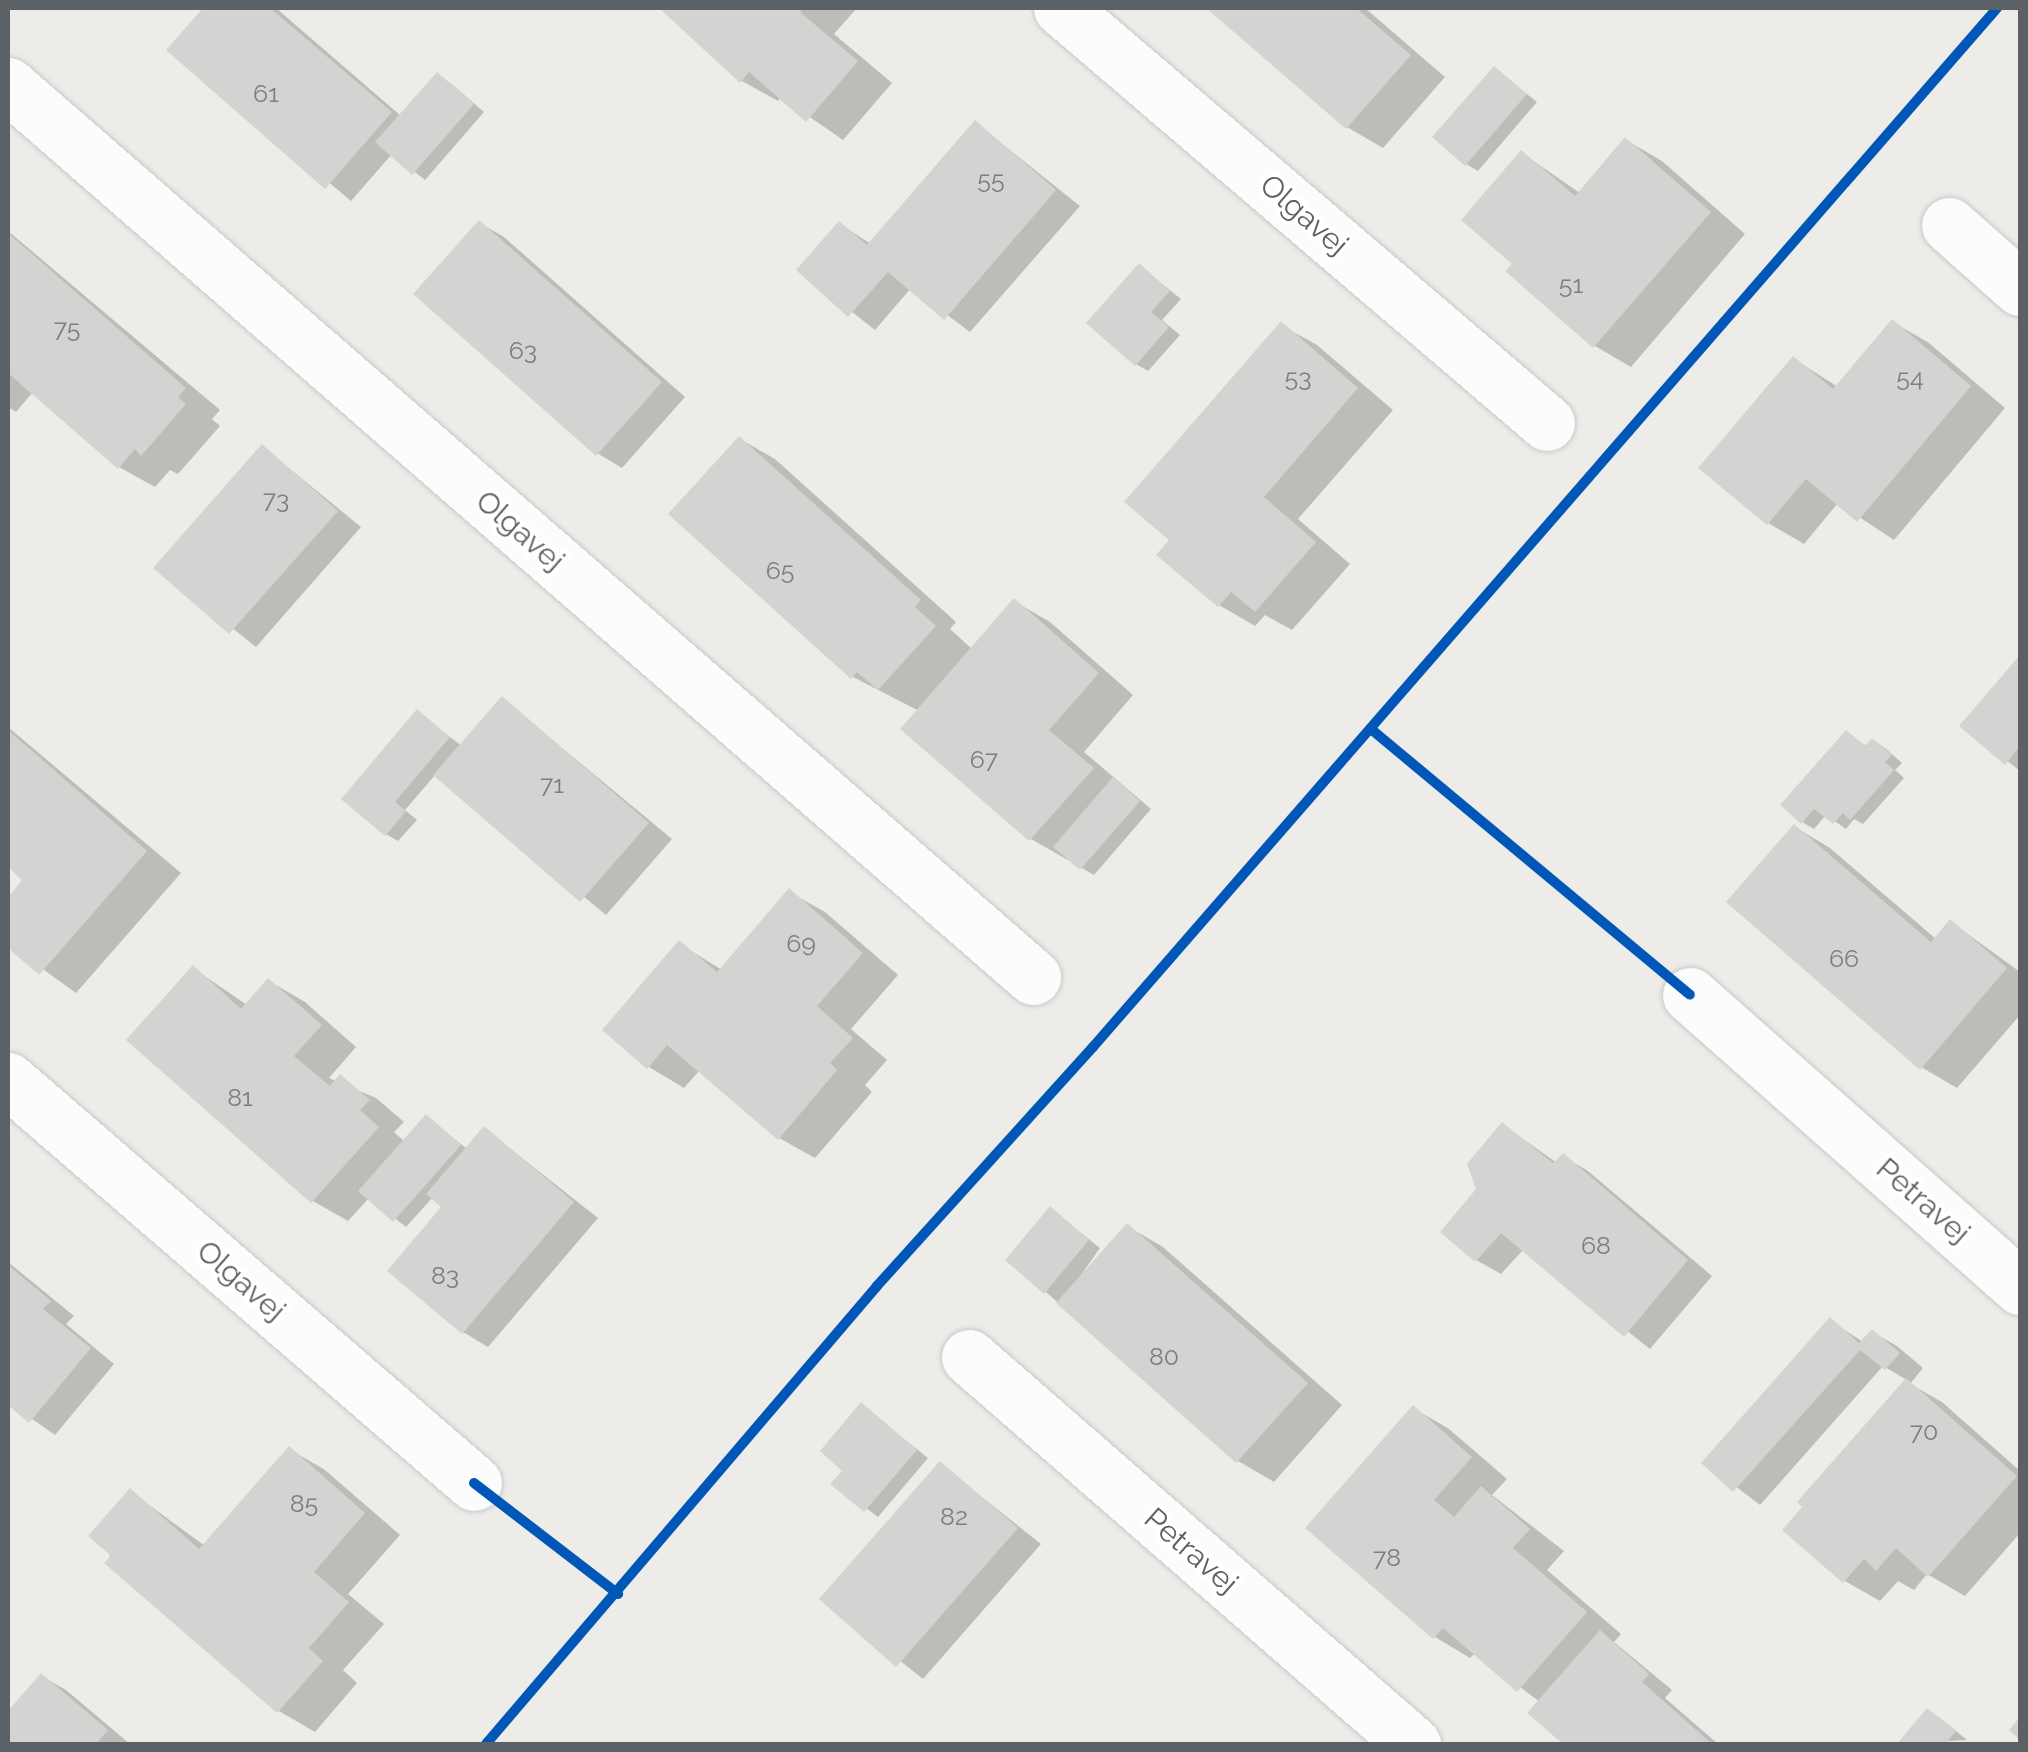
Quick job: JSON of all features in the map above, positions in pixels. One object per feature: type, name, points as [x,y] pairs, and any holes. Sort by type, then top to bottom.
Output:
[{"type":"street","name":"Olgavej","points":[[1062,8],[1546,423]]},
{"type":"street","name":"Olgavej","points":[[8,84],[1033,977]]},
{"type":"street","points":[[1949,225],[2020,288]]},
{"type":"street","name":"Petravej","points":[[1690,995],[2020,1288]]},
{"type":"street","name":"Olgavej","points":[[8,1080],[474,1482]]},
{"type":"street","name":"Petravej","points":[[970,1358],[1413,1744]]},
{"type":"building","points":[[203,8],[270,8],[392,112],[325,189],[166,50]]},
{"type":"building","points":[[659,8],[804,8],[800,12],[858,61],[806,122],[749,72],[740,83]]},
{"type":"building","points":[[1206,8],[1356,8],[1411,55],[1346,129]]},
{"type":"building","points":[[1494,66],[1527,94],[1465,166],[1432,137]]},
{"type":"building","points":[[437,72],[474,104],[412,175],[375,142]]},
{"type":"building","points":[[975,120],[1056,190],[944,320],[888,272],[848,317],[796,270],[839,221],[867,245]]},
{"type":"building","points":[[1625,137],[1711,212],[1593,348],[1505,271],[1512,264],[1461,220],[1521,150],[1575,196]]},
{"type":"building","points":[[479,220],[662,382],[596,456],[413,294]]},
{"type":"building","points":[[8,233],[186,388],[178,397],[186,404],[141,456],[135,449],[118,469],[8,373]]},
{"type":"building","points":[[1139,263],[1170,291],[1151,312],[1169,327],[1135,366],[1086,323]]},
{"type":"building","points":[[1892,319],[1971,386],[1857,522],[1806,479],[1767,525],[1698,468],[1793,356],[1833,389]]},
{"type":"building","points":[[1281,321],[1358,388],[1264,497],[1316,542],[1255,612],[1231,592],[1218,607],[1156,555],[1169,540],[1124,502]]},
{"type":"building","points":[[739,436],[921,600],[915,607],[936,626],[878,690],[857,672],[851,679],[668,514]]},
{"type":"building","points":[[262,444],[338,511],[229,634],[153,568]]},
{"type":"building","points":[[1014,598],[1099,673],[1049,730],[1094,768],[1029,841],[900,729]]},
{"type":"building","points":[[2020,655],[2020,746],[2005,765],[1959,726]]},
{"type":"building","points":[[502,696],[649,823],[580,902],[433,775]]},
{"type":"building","points":[[417,709],[450,737],[395,802],[406,811],[385,836],[341,799]]},
{"type":"building","points":[[8,730],[147,851],[39,975],[8,948],[8,898],[22,880],[8,867]]},
{"type":"building","points":[[1846,730],[1865,746],[1872,738],[1892,755],[1885,762],[1894,770],[1850,820],[1843,813],[1833,824],[1814,809],[1801,824],[1780,805]]},
{"type":"building","points":[[1113,777],[1140,801],[1080,870],[1053,847]]},
{"type":"building","points":[[1794,824],[1931,942],[1950,919],[2007,968],[1920,1070],[1726,902]]},
{"type":"building","points":[[789,888],[863,953],[817,1006],[853,1038],[830,1063],[837,1070],[778,1140],[667,1045],[647,1069],[602,1030],[679,940],[717,972]]},
{"type":"building","points":[[193,965],[241,1009],[268,978],[322,1025],[294,1056],[330,1086],[340,1074],[370,1100],[360,1110],[379,1127],[311,1203],[126,1040]]},
{"type":"building","points":[[426,1114],[461,1145],[393,1222],[358,1191]]},
{"type":"building","points":[[1502,1122],[1553,1163],[1563,1153],[1688,1260],[1624,1337],[1501,1233],[1475,1262],[1440,1232],[1476,1189],[1467,1164]]},
{"type":"building","points":[[484,1126],[574,1202],[462,1334],[387,1271],[441,1207],[426,1194]]},
{"type":"building","points":[[1050,1206],[1089,1240],[1044,1294],[1005,1260]]},
{"type":"building","points":[[1127,1223],[1308,1383],[1236,1463],[1056,1303]]},
{"type":"building","points":[[8,1265],[51,1301],[43,1309],[91,1348],[29,1423],[8,1405]]},
{"type":"building","points":[[1830,1317],[1859,1343],[1872,1329],[1900,1353],[1885,1370],[1860,1350],[1733,1492],[1701,1463]]},
{"type":"building","points":[[1906,1378],[2017,1476],[1928,1577],[1896,1548],[1876,1571],[1864,1559],[1843,1583],[1782,1530],[1802,1507],[1797,1502]]},
{"type":"building","points":[[861,1402],[917,1450],[864,1512],[830,1484],[842,1471],[820,1451]]},
{"type":"building","points":[[1413,1405],[1472,1457],[1434,1500],[1454,1517],[1481,1486],[1530,1529],[1513,1548],[1587,1612],[1517,1692],[1443,1628],[1433,1639],[1305,1528]]},
{"type":"building","points":[[289,1446],[365,1513],[314,1572],[349,1602],[309,1648],[323,1661],[277,1713],[104,1563],[111,1556],[88,1536],[130,1488],[199,1549]]},
{"type":"building","points":[[940,1461],[1018,1528],[896,1667],[819,1599]]},
{"type":"building","points":[[1600,1630],[1649,1674],[1642,1682],[1712,1744],[1563,1744],[1527,1713]]},
{"type":"building","points":[[41,1673],[108,1730],[96,1744],[8,1744],[8,1711]]},
{"type":"building","points":[[1927,1708],[1956,1731],[1945,1744],[1897,1744]]},
{"type":"building","points":[[2020,1717],[2020,1740],[2009,1730]]},
{"type":"cycle path","points":[[486,1744],[877,1286],[1093,1047],[1997,8]]},
{"type":"cycle path","points":[[1371,729],[1690,995]]},
{"type":"cycle path","points":[[474,1483],[618,1594]]}]
